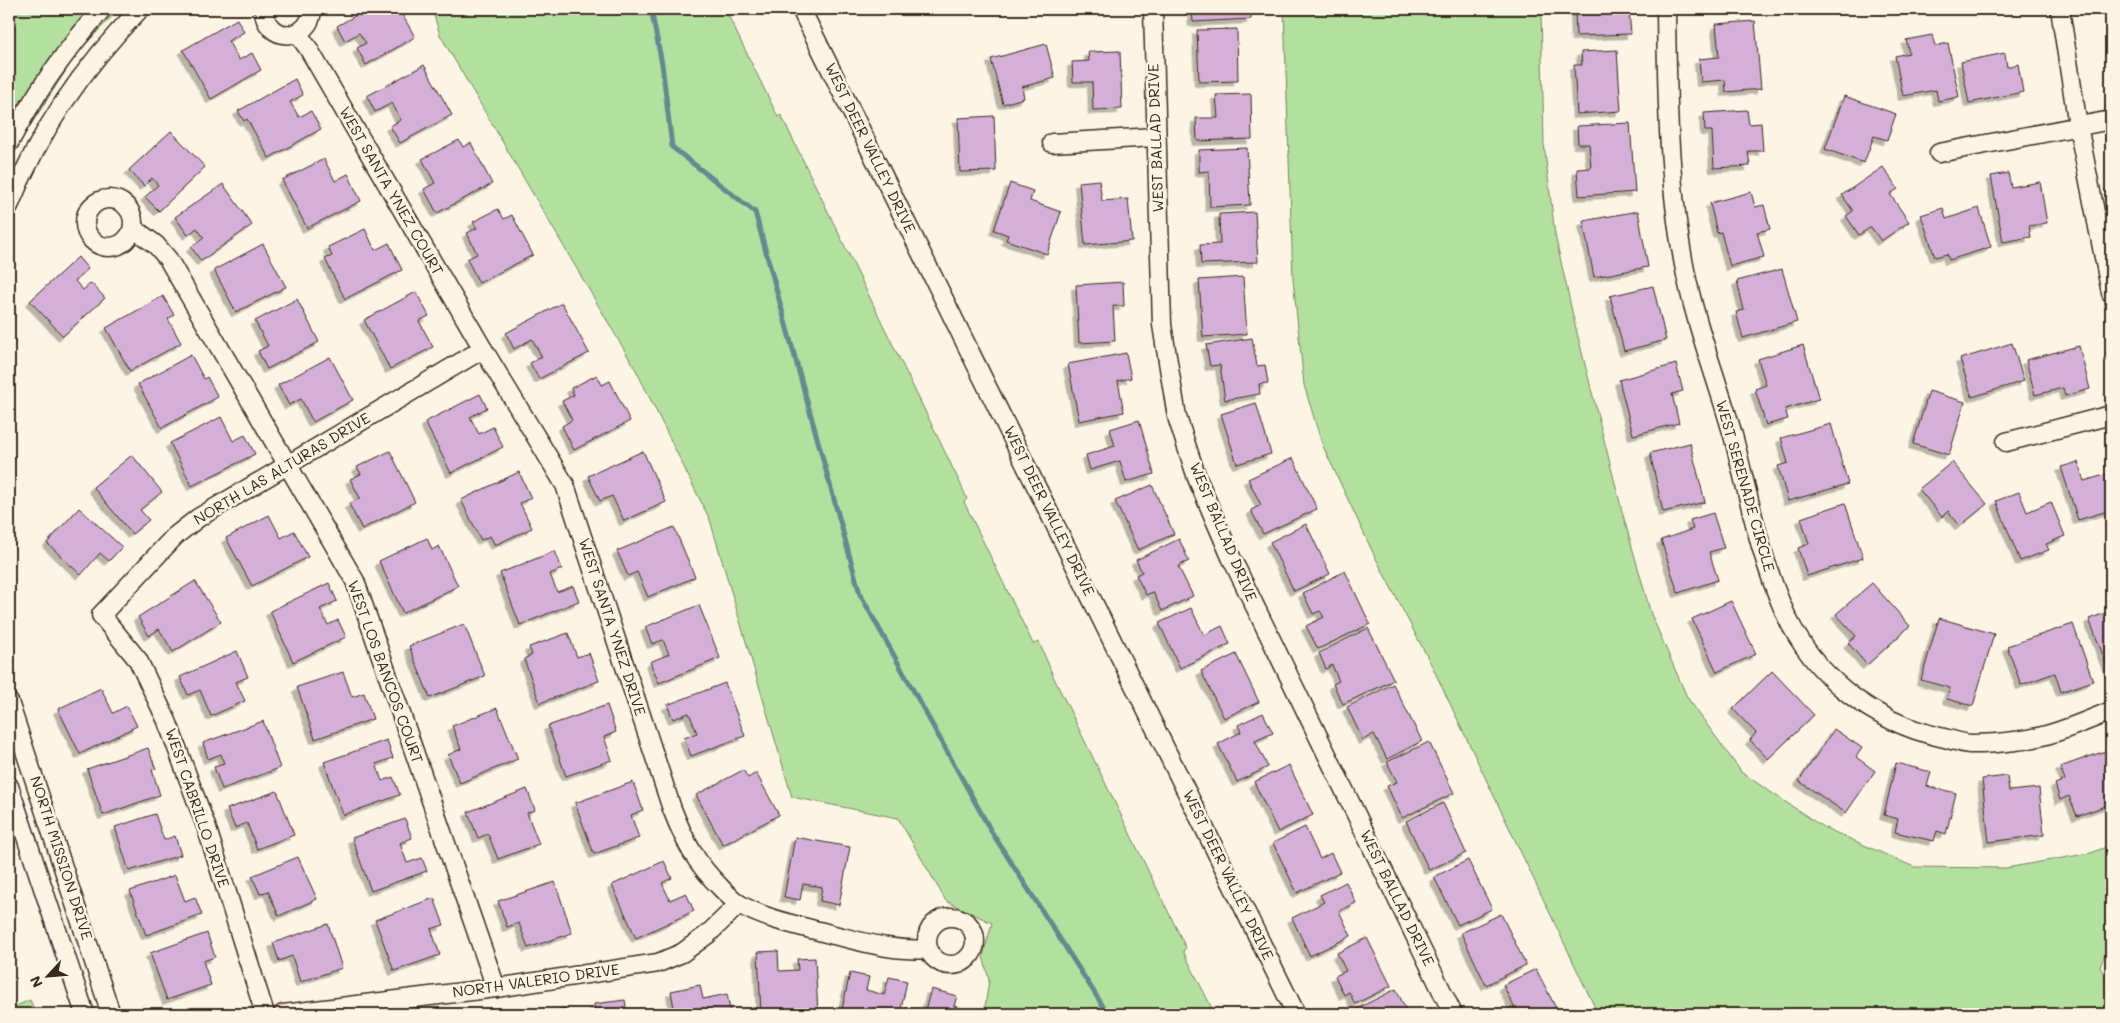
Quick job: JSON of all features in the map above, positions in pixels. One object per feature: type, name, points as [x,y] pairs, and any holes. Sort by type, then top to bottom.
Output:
[{"type":"street","points":[[9,143],[23,116],[62,58],[102,9]]},
{"type":"street","points":[[9,206],[37,144],[56,112],[83,74],[140,9]]},
{"type":"street","points":[[264,9],[265,18],[275,31],[290,35],[304,29],[309,22],[312,9]]},
{"type":"street","name":"WEST DEER VALLEY DRIVE","points":[[801,9],[1296,1014]]},
{"type":"street","name":"WEST BALLAD DRIVE","points":[[1153,9],[1155,137],[1162,325],[1177,417],[1197,478],[1231,558],[1453,1014]]},
{"type":"street","name":"WEST SERENADE CIRCLE","points":[[1666,9],[1670,133],[1675,195],[1684,265],[1705,348],[1733,437],[1760,545],[1785,614],[1807,650],[1828,678],[1858,702],[1903,725],[1926,734],[1968,744],[2017,741],[2059,730],[2111,711]]},
{"type":"street","points":[[2060,9],[2078,126],[2111,293]]},
{"type":"street","name":"WEST SANTA YNEZ COURT","points":[[298,33],[483,349]]},
{"type":"street","points":[[1939,153],[2111,120]]},
{"type":"street","points":[[1052,144],[1155,137]]},
{"type":"street","name":"WEST LOS BANCOS COURT","points":[[133,228],[156,245],[168,259],[355,581],[496,988]]},
{"type":"street","name":"NORTH LAS ALTURAS DRIVE","points":[[101,615],[175,536],[198,518],[286,464],[483,349]]},
{"type":"street","name":"WEST SANTA YNEZ DRIVE","points":[[483,349],[565,485],[672,809],[689,849],[708,874],[738,904]]},
{"type":"street","points":[[2006,442],[2111,415]]},
{"type":"street","name":"WEST CABRILLO DRIVE","points":[[101,615],[138,660],[167,721],[207,829],[265,1014]]},
{"type":"street","name":"NORTH MISSION DRIVE","points":[[9,702],[111,1014]]},
{"type":"street","name":"NORTH MISSION DRIVE","points":[[9,786],[85,1014]]},
{"type":"street","points":[[738,904],[786,922],[864,943],[907,951],[928,949]]},
{"type":"street","name":"NORTH VALERIO DRIVE","points":[[283,1014],[496,988],[658,964],[682,953],[708,934],[738,904]]},
{"type":"green space","points":[[9,9],[119,9],[77,53],[9,159]]},
{"type":"green space","points":[[432,9],[725,9],[778,117],[781,115],[961,485],[967,499],[964,502],[1033,644],[1039,642],[1054,678],[1186,948],[1183,951],[1215,1014],[984,1014],[989,980],[983,956],[992,923],[946,901],[898,818],[792,797],[710,520],[636,370],[440,35]]},
{"type":"green space","points":[[1284,9],[1541,9],[1544,144],[1555,235],[1576,329],[1623,515],[1651,614],[1687,697],[1742,773],[1823,827],[1914,867],[2006,868],[2091,853],[2111,845],[2111,938],[2100,967],[2111,987],[2111,1014],[1598,1014],[1432,666],[1374,555],[1322,444],[1304,385],[1293,279]]},
{"type":"green space","points":[[30,1000],[36,1014],[9,1014],[9,1009]]},
{"type":"building","points":[[367,9],[399,9],[415,37],[366,65],[357,48],[366,43],[359,33],[345,41],[337,26]]},
{"type":"building","points":[[1192,9],[1251,9],[1251,19],[1193,22]]},
{"type":"building","points":[[1575,9],[1629,10],[1631,34],[1576,36]]},
{"type":"building","points":[[237,19],[244,32],[228,41],[239,60],[252,53],[261,70],[211,99],[183,50]]},
{"type":"building","points":[[1755,21],[1761,89],[1726,92],[1725,80],[1701,82],[1699,59],[1719,57],[1716,24]]},
{"type":"building","points":[[1237,29],[1238,81],[1199,82],[1197,30]]},
{"type":"building","points":[[1932,35],[1935,46],[1948,43],[1959,97],[1938,101],[1936,90],[1903,96],[1895,56],[1909,53],[1906,40]]},
{"type":"building","points":[[1046,44],[1055,78],[1022,87],[1024,98],[1003,104],[991,59]]},
{"type":"building","points":[[1617,50],[1621,111],[1577,114],[1574,65],[1582,65],[1581,52]]},
{"type":"building","points":[[1120,51],[1122,109],[1093,110],[1092,82],[1073,82],[1072,62],[1089,61],[1088,52]]},
{"type":"building","points":[[2005,53],[2007,67],[2018,64],[2023,92],[1969,103],[1961,62]]},
{"type":"building","points":[[424,65],[452,115],[400,143],[390,126],[401,120],[392,103],[375,112],[367,96]]},
{"type":"building","points":[[295,79],[303,95],[290,102],[299,117],[311,111],[321,129],[269,158],[247,119],[244,121],[238,111]]},
{"type":"building","points":[[1251,94],[1252,139],[1197,141],[1196,118],[1218,118],[1216,95]]},
{"type":"building","points":[[1844,96],[1896,114],[1887,140],[1874,136],[1864,163],[1825,149]]},
{"type":"building","points":[[1747,110],[1749,124],[1761,123],[1763,151],[1748,151],[1750,166],[1714,168],[1712,131],[1705,131],[1704,113]]},
{"type":"building","points":[[994,116],[996,171],[960,172],[958,118]]},
{"type":"building","points":[[1630,123],[1635,192],[1579,196],[1577,169],[1591,168],[1589,144],[1578,144],[1577,126]]},
{"type":"building","points":[[171,131],[205,167],[159,211],[145,197],[158,185],[152,178],[144,186],[129,170]]},
{"type":"building","points":[[459,140],[463,147],[471,143],[492,184],[437,213],[424,189],[435,183],[422,159]]},
{"type":"building","points":[[1247,148],[1250,205],[1210,207],[1209,171],[1199,172],[1199,150]]},
{"type":"building","points":[[324,159],[335,181],[348,174],[361,201],[307,228],[282,180]]},
{"type":"building","points":[[1883,167],[1898,189],[1890,194],[1909,222],[1881,241],[1871,227],[1859,235],[1846,216],[1853,211],[1842,195]]},
{"type":"building","points":[[2008,173],[2011,187],[2040,182],[2047,223],[2029,226],[2031,237],[2003,242],[1991,176]]},
{"type":"building","points":[[1099,180],[1102,201],[1128,199],[1132,241],[1085,245],[1079,182]]},
{"type":"building","points":[[1010,183],[1033,191],[1030,201],[1061,212],[1047,254],[1006,240],[1008,235],[994,230]]},
{"type":"building","points":[[223,184],[252,225],[201,261],[191,247],[204,238],[197,228],[188,235],[175,217]]},
{"type":"building","points":[[1751,192],[1755,207],[1764,205],[1770,229],[1757,232],[1764,257],[1730,266],[1721,232],[1717,233],[1710,203]]},
{"type":"building","points":[[1943,208],[1946,219],[1979,208],[1991,247],[1949,260],[1947,254],[1935,257],[1921,215]]},
{"type":"building","points":[[498,209],[504,219],[512,215],[533,255],[479,283],[467,259],[477,254],[467,233],[477,228],[473,222]]},
{"type":"building","points":[[1638,211],[1648,267],[1594,277],[1583,221]]},
{"type":"building","points":[[1255,212],[1258,262],[1201,264],[1200,245],[1220,244],[1219,214]]},
{"type":"building","points":[[365,229],[375,250],[389,243],[402,270],[345,299],[325,259],[332,256],[328,247]]},
{"type":"building","points":[[263,244],[286,287],[236,312],[214,270]]},
{"type":"building","points":[[78,257],[88,269],[75,281],[83,290],[91,283],[105,298],[63,336],[30,301]]},
{"type":"building","points":[[1782,269],[1797,322],[1743,338],[1736,312],[1744,310],[1737,281]]},
{"type":"building","points":[[1243,277],[1247,334],[1203,337],[1199,280]]},
{"type":"building","points":[[1123,282],[1124,306],[1113,306],[1115,341],[1079,343],[1076,285]]},
{"type":"building","points":[[1653,286],[1666,340],[1624,351],[1610,296]]},
{"type":"building","points":[[416,292],[429,316],[419,321],[433,347],[390,369],[364,320]]},
{"type":"building","points":[[163,296],[174,315],[168,319],[181,343],[130,371],[106,328]]},
{"type":"building","points":[[297,299],[319,342],[267,369],[258,351],[268,346],[255,321]]},
{"type":"building","points":[[562,303],[589,353],[539,379],[530,363],[542,357],[532,339],[514,349],[506,333]]},
{"type":"building","points":[[1252,338],[1257,366],[1265,365],[1268,383],[1259,384],[1260,394],[1225,400],[1220,365],[1210,366],[1206,345]]},
{"type":"building","points":[[2012,343],[2024,381],[1972,397],[1960,359]]},
{"type":"building","points":[[1803,345],[1819,399],[1785,409],[1788,419],[1766,425],[1755,389],[1766,385],[1758,359]]},
{"type":"building","points":[[2079,346],[2090,389],[2065,396],[2063,388],[2035,395],[2026,360]]},
{"type":"building","points":[[1126,353],[1131,378],[1118,381],[1124,412],[1079,421],[1068,364]]},
{"type":"building","points":[[191,355],[204,379],[207,377],[218,397],[162,428],[138,384]]},
{"type":"building","points":[[330,357],[353,400],[313,422],[301,399],[289,405],[278,385]]},
{"type":"building","points":[[1676,364],[1683,391],[1672,394],[1679,423],[1633,435],[1619,380]]},
{"type":"building","points":[[597,375],[602,385],[610,381],[630,421],[574,450],[562,426],[572,420],[562,401],[574,395],[571,388]]},
{"type":"building","points":[[1929,391],[1965,402],[1949,455],[1913,444]]},
{"type":"building","points":[[480,394],[487,408],[470,417],[479,434],[493,427],[503,447],[451,473],[425,422]]},
{"type":"building","points":[[1256,403],[1271,454],[1237,464],[1221,414]]},
{"type":"building","points":[[221,417],[233,441],[245,435],[255,454],[192,486],[170,443]]},
{"type":"building","points":[[1139,420],[1154,474],[1126,482],[1120,461],[1090,470],[1086,455],[1115,446],[1110,429]]},
{"type":"building","points":[[1831,424],[1848,484],[1788,501],[1778,466],[1788,463],[1781,438]]},
{"type":"building","points":[[1690,443],[1705,502],[1663,512],[1650,453]]},
{"type":"building","points":[[390,451],[415,502],[362,529],[349,504],[360,498],[350,479],[361,474],[357,467]]},
{"type":"building","points":[[643,451],[666,502],[624,521],[612,496],[600,501],[588,476]]},
{"type":"building","points":[[132,455],[162,492],[140,510],[149,520],[132,534],[93,487]]},
{"type":"building","points":[[1293,458],[1317,509],[1263,534],[1251,510],[1261,505],[1248,479]]},
{"type":"building","points":[[1952,462],[1987,504],[1960,526],[1948,511],[1942,517],[1919,489]]},
{"type":"building","points":[[2078,462],[2084,481],[2111,473],[2111,510],[2078,520],[2061,467]]},
{"type":"building","points":[[519,472],[531,498],[520,503],[532,528],[495,545],[490,536],[481,540],[461,500]]},
{"type":"building","points":[[1152,485],[1174,534],[1138,550],[1115,501]]},
{"type":"building","points":[[2019,492],[2027,512],[2051,502],[2065,536],[2046,544],[2049,550],[2020,561],[1996,501]]},
{"type":"building","points":[[1845,503],[1863,558],[1807,576],[1798,548],[1809,544],[1801,518]]},
{"type":"building","points":[[79,508],[122,547],[109,561],[100,553],[81,575],[47,543]]},
{"type":"building","points":[[1713,513],[1724,548],[1709,552],[1718,580],[1678,593],[1661,540],[1693,529],[1690,520]]},
{"type":"building","points":[[269,515],[281,538],[294,531],[308,557],[252,586],[226,538]]},
{"type":"building","points":[[1306,524],[1330,574],[1294,591],[1270,542]]},
{"type":"building","points":[[674,527],[695,577],[648,597],[637,572],[628,576],[617,551]]},
{"type":"building","points":[[427,538],[432,550],[439,546],[458,586],[403,613],[379,561]]},
{"type":"building","points":[[1179,539],[1189,561],[1178,566],[1193,596],[1162,611],[1153,592],[1146,595],[1136,575],[1142,572],[1136,560]]},
{"type":"building","points":[[555,551],[562,569],[550,574],[557,592],[573,586],[579,601],[520,625],[500,573]]},
{"type":"building","points":[[1345,571],[1370,624],[1318,649],[1306,626],[1324,617],[1320,611],[1313,614],[1303,593]]},
{"type":"building","points":[[195,581],[221,622],[173,652],[159,629],[149,636],[138,617]]},
{"type":"building","points":[[329,583],[337,601],[320,609],[328,625],[338,620],[346,637],[293,662],[270,611]]},
{"type":"building","points":[[1872,583],[1910,626],[1867,665],[1848,643],[1856,636],[1836,614]]},
{"type":"building","points":[[1731,601],[1756,654],[1717,672],[1692,619]]},
{"type":"building","points":[[699,605],[720,658],[659,683],[650,662],[669,654],[663,640],[652,644],[645,627]]},
{"type":"building","points":[[1191,608],[1204,635],[1222,626],[1230,644],[1180,668],[1159,623]]},
{"type":"building","points":[[2111,611],[2111,676],[2089,619]]},
{"type":"building","points":[[1939,618],[1994,634],[1973,706],[1947,699],[1950,688],[1921,680]]},
{"type":"building","points":[[464,624],[485,676],[430,698],[409,646]]},
{"type":"building","points":[[2073,624],[2093,681],[2061,692],[2055,673],[2021,685],[2007,646]]},
{"type":"building","points":[[1368,628],[1394,680],[1343,704],[1333,684],[1339,681],[1332,665],[1326,669],[1319,653]]},
{"type":"building","points":[[568,633],[577,657],[589,653],[599,681],[540,703],[524,659],[532,655],[529,647]]},
{"type":"building","points":[[237,651],[248,677],[236,682],[245,701],[211,716],[200,690],[188,695],[180,677]]},
{"type":"building","points":[[1236,654],[1259,702],[1224,718],[1201,671]]},
{"type":"building","points":[[1772,671],[1814,715],[1768,759],[1750,740],[1756,733],[1733,709]]},
{"type":"building","points":[[343,672],[352,697],[364,693],[373,719],[315,739],[297,687]]},
{"type":"building","points":[[725,683],[745,736],[691,756],[684,738],[697,733],[689,713],[673,719],[667,705]]},
{"type":"building","points":[[1393,684],[1422,741],[1387,759],[1374,734],[1363,740],[1347,707]]},
{"type":"building","points":[[101,688],[113,713],[127,706],[137,726],[80,754],[58,709]]},
{"type":"building","points":[[607,705],[616,732],[604,737],[612,760],[566,776],[548,726]]},
{"type":"building","points":[[497,708],[518,759],[460,783],[448,755],[461,749],[452,726]]},
{"type":"building","points":[[1263,713],[1273,733],[1255,741],[1268,767],[1237,782],[1218,744],[1241,732],[1238,725]]},
{"type":"building","points":[[263,721],[280,768],[222,789],[214,767],[224,764],[221,754],[208,759],[203,743]]},
{"type":"building","points":[[1834,729],[1862,748],[1856,757],[1875,771],[1846,813],[1799,781]]},
{"type":"building","points":[[387,740],[393,758],[376,764],[382,781],[393,777],[400,795],[343,815],[324,762]]},
{"type":"building","points":[[1429,742],[1454,793],[1402,818],[1387,786],[1397,782],[1387,762]]},
{"type":"building","points":[[148,748],[156,769],[152,770],[160,795],[103,815],[87,769]]},
{"type":"building","points":[[2111,749],[2111,804],[2077,816],[2069,796],[2060,800],[2055,784],[2065,780],[2060,767]]},
{"type":"building","points":[[1896,763],[1931,772],[1927,786],[1956,793],[1946,834],[1937,831],[1934,841],[1895,832],[1898,819],[1884,815]]},
{"type":"building","points":[[1289,765],[1313,815],[1278,832],[1254,782]]},
{"type":"building","points":[[743,770],[748,778],[756,773],[779,815],[723,845],[696,795]]},
{"type":"building","points":[[2007,776],[2009,791],[2039,788],[2044,835],[1989,842],[1982,779]]},
{"type":"building","points":[[633,782],[643,810],[631,815],[639,838],[594,854],[575,803]]},
{"type":"building","points":[[527,789],[535,810],[527,813],[539,844],[498,859],[488,834],[478,838],[468,812]]},
{"type":"building","points":[[277,791],[294,835],[257,849],[247,823],[235,828],[227,809]]},
{"type":"building","points":[[1443,803],[1466,853],[1429,870],[1406,821]]},
{"type":"building","points":[[155,814],[164,840],[175,836],[181,855],[129,871],[115,827]]},
{"type":"building","points":[[405,819],[412,838],[400,843],[407,863],[422,858],[427,871],[371,891],[352,838]]},
{"type":"building","points":[[1305,827],[1320,859],[1331,853],[1340,872],[1297,893],[1273,843]]},
{"type":"building","points":[[795,837],[850,847],[839,905],[820,901],[822,887],[803,884],[800,900],[784,897]]},
{"type":"building","points":[[298,857],[317,899],[279,916],[268,891],[260,894],[252,876]]},
{"type":"building","points":[[1468,860],[1492,909],[1458,925],[1434,877]]},
{"type":"building","points":[[664,861],[672,878],[662,883],[670,900],[686,893],[694,911],[636,938],[612,885]]},
{"type":"building","points":[[175,875],[185,901],[195,897],[202,915],[146,935],[130,891]]},
{"type":"building","points":[[555,882],[572,933],[528,948],[519,923],[507,927],[498,901]]},
{"type":"building","points":[[1346,882],[1356,903],[1339,911],[1351,936],[1310,956],[1292,918],[1324,902],[1320,895]]},
{"type":"building","points":[[434,898],[444,925],[431,929],[440,955],[394,971],[375,920]]},
{"type":"building","points":[[1501,914],[1526,965],[1486,985],[1461,933]]},
{"type":"building","points":[[328,924],[342,968],[300,982],[292,956],[279,961],[273,943]]},
{"type":"building","points":[[207,933],[215,957],[203,961],[211,985],[167,1000],[150,953]]},
{"type":"building","points":[[1367,938],[1391,986],[1355,1004],[1349,992],[1344,995],[1335,976],[1346,971],[1337,953]]},
{"type":"building","points":[[778,951],[779,971],[798,970],[797,959],[815,958],[818,1014],[761,1014],[758,952]]},
{"type":"building","points":[[1536,969],[1559,1014],[1515,1014],[1517,1013],[1503,985]]},
{"type":"building","points":[[850,973],[869,977],[866,990],[884,995],[889,977],[907,981],[900,1014],[841,1014]]},
{"type":"building","points":[[700,985],[703,999],[727,994],[731,1014],[675,1014],[671,991]]},
{"type":"building","points":[[931,989],[957,996],[954,1006],[980,1014],[924,1014]]},
{"type":"building","points":[[1396,989],[1407,1012],[1402,1014],[1356,1014],[1354,1010]]},
{"type":"building","points":[[625,1000],[627,1014],[595,1014],[594,1004]]},
{"type":"building","points":[[567,1008],[568,1014],[539,1013]]},
{"type":"waterway","points":[[651,9],[662,64],[672,147],[755,212],[860,594],[991,831],[1108,1014]]}]
